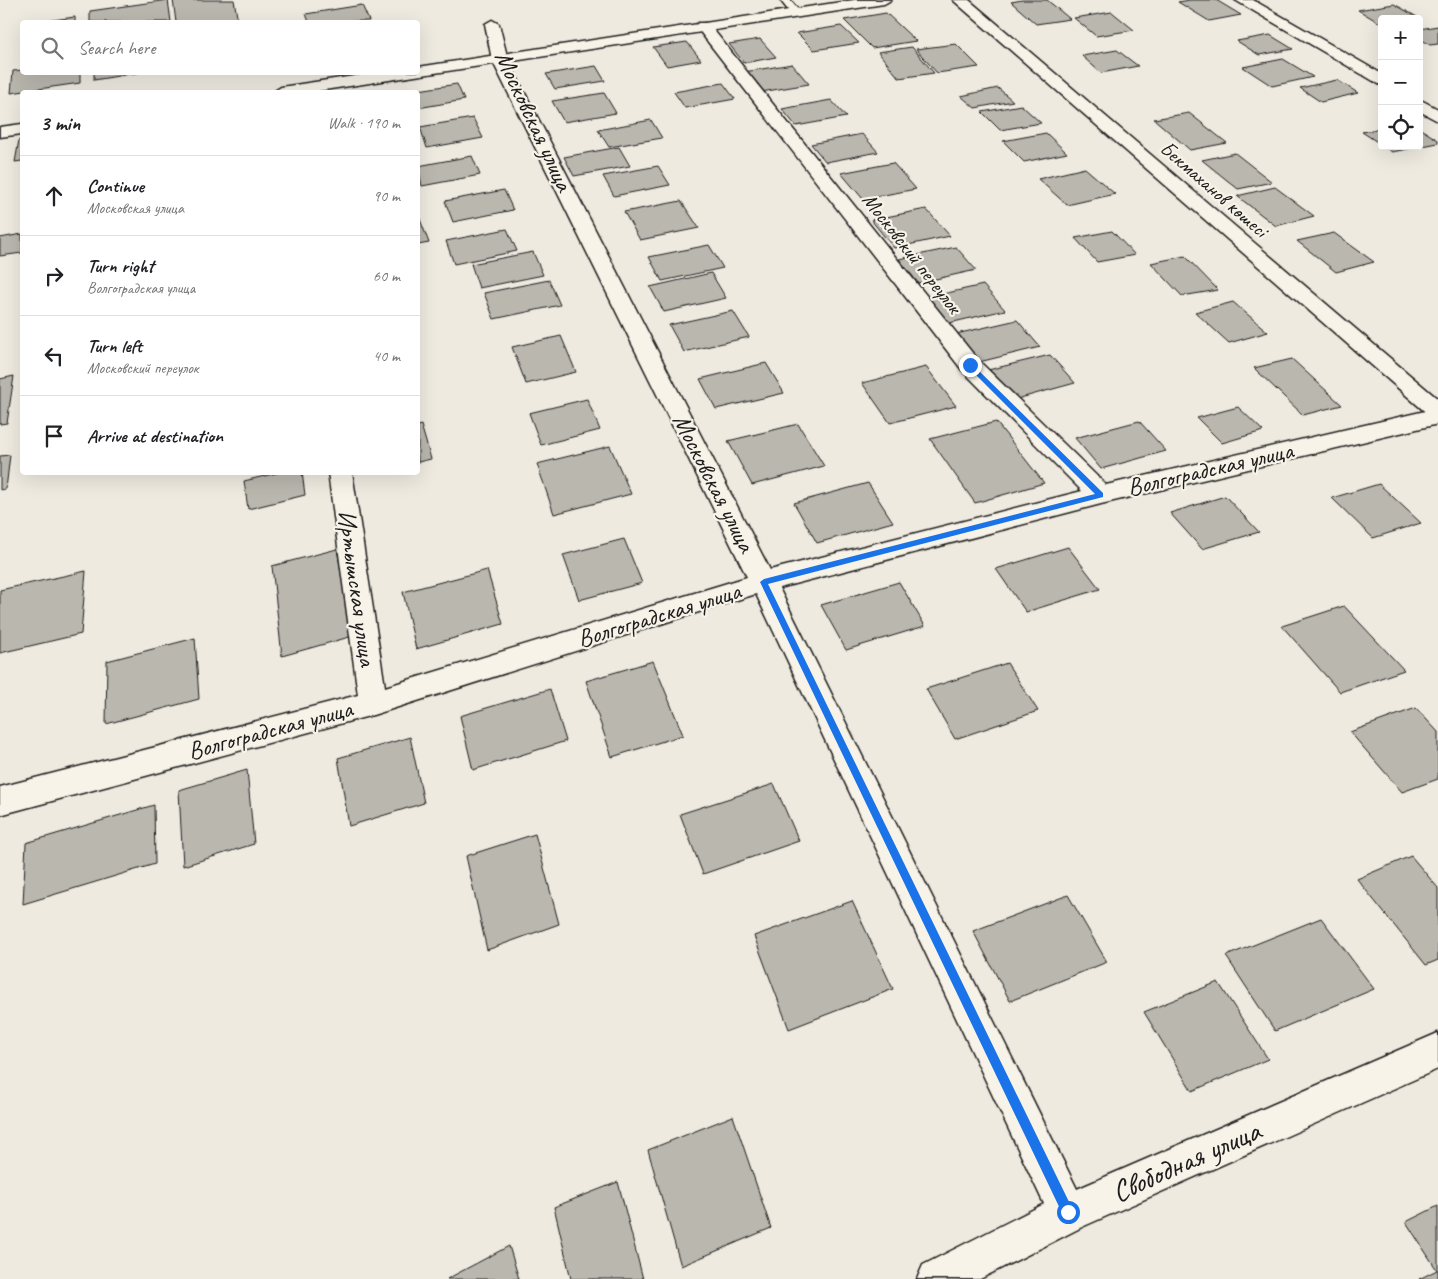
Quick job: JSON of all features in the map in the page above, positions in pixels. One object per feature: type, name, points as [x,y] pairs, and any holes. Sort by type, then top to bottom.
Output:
[{"type":"street","points":[[420,72],[703,26],[884,0]]},
{"type":"street","name":"Бекмаханов көшесі","points":[[960,0],[1438,411]]},
{"type":"street","points":[[1242,0],[1275,17],[1378,79]]},
{"type":"street","name":"Московская улица","points":[[492,24],[500,60],[764,582],[1068,1212]]},
{"type":"street","name":"Московский переулок","points":[[703,26],[970,365],[1101,495]]},
{"type":"street","points":[[298,90],[397,75]]},
{"type":"street","points":[[1421,105],[1438,116]]},
{"type":"street","points":[[0,132],[20,129]]},
{"type":"street","name":"Волгоградская улица","points":[[0,801],[374,703],[764,582],[1101,495],[1438,416]]},
{"type":"street","name":"Иртышская улица","points":[[340,475],[374,703]]},
{"type":"street","name":"Свободная улица","points":[[937,1279],[1068,1212],[1438,1051]]},
{"type":"lane","points":[[785,0],[796,13]]},
{"type":"building","points":[[168,0],[171,20],[90,20],[90,11]]},
{"type":"building","points":[[173,0],[234,0],[238,20],[176,20]]},
{"type":"building","points":[[1047,0],[1070,19],[1036,24],[1011,2]]},
{"type":"building","points":[[1216,0],[1241,15],[1209,21],[1178,2]]},
{"type":"building","points":[[1394,4],[1413,15],[1378,15],[1378,22],[1358,10]]},
{"type":"building","points":[[362,5],[369,20],[308,20],[306,14]]},
{"type":"building","points":[[1112,12],[1134,30],[1096,36],[1074,18]]},
{"type":"building","points":[[886,13],[916,41],[872,48],[844,20]]},
{"type":"building","points":[[75,17],[75,20],[53,20]]},
{"type":"building","points":[[841,26],[859,43],[814,50],[797,33]]},
{"type":"building","points":[[1438,26],[1438,44],[1430,45],[1423,41],[1423,28]]},
{"type":"building","points":[[1270,35],[1293,49],[1259,55],[1237,41]]},
{"type":"building","points":[[760,39],[776,57],[744,63],[729,44]]},
{"type":"building","points":[[687,42],[701,60],[667,66],[653,47]]},
{"type":"building","points":[[956,44],[979,67],[937,73],[916,49]]},
{"type":"building","points":[[912,47],[934,73],[899,78],[878,52]]},
{"type":"building","points":[[1117,50],[1138,66],[1101,73],[1082,56]]},
{"type":"building","points":[[1283,59],[1313,77],[1272,86],[1243,67]]},
{"type":"building","points":[[792,64],[809,84],[761,92],[744,72]]},
{"type":"building","points":[[596,66],[605,81],[555,89],[546,74]]},
{"type":"building","points":[[20,70],[20,75],[80,75],[80,83],[20,90],[20,92],[11,93],[13,71]]},
{"type":"building","points":[[94,75],[125,75],[94,80]]},
{"type":"building","points":[[1337,80],[1358,93],[1321,102],[1300,88]]},
{"type":"building","points":[[723,83],[735,99],[685,108],[674,92]]},
{"type":"building","points":[[457,84],[464,100],[420,108],[419,90]]},
{"type":"building","points":[[998,88],[1013,101],[975,108],[961,96]]},
{"type":"building","points":[[604,93],[616,113],[564,122],[552,101]]},
{"type":"building","points":[[831,100],[846,117],[796,126],[782,109]]},
{"type":"building","points":[[1021,105],[1041,123],[1000,130],[982,112]]},
{"type":"building","points":[[1189,113],[1227,143],[1190,150],[1154,119]]},
{"type":"building","points":[[473,118],[483,138],[427,148],[420,127]]},
{"type":"building","points":[[651,120],[662,138],[609,147],[598,130]]},
{"type":"building","points":[[1378,129],[1378,142],[1362,132]]},
{"type":"building","points":[[1423,131],[1438,140],[1438,143],[1423,146]]},
{"type":"building","points":[[1046,133],[1067,153],[1024,162],[1003,141]]},
{"type":"building","points":[[862,134],[878,152],[826,162],[811,144]]},
{"type":"building","points":[[19,140],[20,140],[20,161],[15,162]]},
{"type":"building","points":[[619,147],[630,166],[574,176],[564,157]]},
{"type":"building","points":[[1235,153],[1272,182],[1238,189],[1202,160]]},
{"type":"building","points":[[472,156],[480,175],[422,186],[420,166]]},
{"type":"building","points":[[893,163],[916,189],[863,199],[841,173]]},
{"type":"building","points":[[658,166],[670,185],[614,196],[603,176]]},
{"type":"building","points":[[1085,168],[1115,194],[1067,205],[1038,179]]},
{"type":"building","points":[[1275,187],[1314,216],[1276,226],[1237,196]]},
{"type":"building","points":[[504,190],[513,210],[453,222],[445,201]]},
{"type":"building","points":[[681,201],[699,228],[640,240],[624,212]]},
{"type":"building","points":[[926,209],[950,236],[894,248],[871,220]]},
{"type":"building","points":[[420,219],[429,243],[420,245]]},
{"type":"building","points":[[507,229],[517,251],[454,264],[446,241]]},
{"type":"building","points":[[1112,231],[1135,255],[1097,262],[1075,238]]},
{"type":"building","points":[[1334,233],[1374,262],[1336,272],[1297,241]]},
{"type":"building","points":[[20,234],[20,253],[0,256],[0,238]]},
{"type":"building","points":[[709,245],[723,268],[662,281],[649,257]]},
{"type":"building","points":[[956,247],[976,270],[918,283],[899,259]]},
{"type":"building","points":[[533,252],[543,275],[479,288],[471,264]]},
{"type":"building","points":[[1185,256],[1218,290],[1182,296],[1151,263]]},
{"type":"building","points":[[711,273],[726,298],[664,312],[650,287]]},
{"type":"building","points":[[549,280],[560,305],[494,319],[484,293]]},
{"type":"building","points":[[983,285],[1005,310],[945,324],[925,298]]},
{"type":"building","points":[[1233,302],[1268,332],[1229,343],[1195,312]]},
{"type":"building","points":[[733,311],[749,337],[684,352],[669,325]]},
{"type":"building","points":[[1017,320],[1040,347],[979,362],[956,334]]},
{"type":"building","points":[[561,336],[576,372],[526,384],[512,347]]},
{"type":"building","points":[[1050,355],[1075,383],[1013,400],[988,370]]},
{"type":"building","points":[[1292,359],[1342,405],[1303,415],[1254,368]]},
{"type":"building","points":[[766,363],[784,393],[716,409],[700,379]]},
{"type":"building","points":[[926,367],[956,406],[890,423],[862,383]]},
{"type":"building","points":[[14,376],[7,423],[0,424],[0,379]]},
{"type":"building","points":[[587,399],[600,430],[541,445],[529,413]]},
{"type":"building","points":[[1238,407],[1263,431],[1222,443],[1197,418]]},
{"type":"building","points":[[1139,421],[1166,451],[1101,469],[1075,438]]},
{"type":"building","points":[[996,422],[1044,483],[975,503],[930,439]]},
{"type":"building","points":[[798,424],[824,466],[752,485],[728,441]]},
{"type":"building","points":[[420,425],[431,459],[420,462]]},
{"type":"building","points":[[610,446],[631,494],[554,514],[537,464]]},
{"type":"building","points":[[10,455],[6,489],[0,490],[0,456]]},
{"type":"building","points":[[269,475],[302,475],[305,495],[248,509],[244,481]]},
{"type":"building","points":[[868,483],[893,522],[817,543],[794,503]]},
{"type":"building","points":[[1379,484],[1421,523],[1373,538],[1332,498]]},
{"type":"building","points":[[1225,496],[1259,532],[1202,549],[1170,513]]},
{"type":"building","points":[[624,539],[642,583],[579,600],[563,555]]},
{"type":"building","points":[[1068,547],[1100,589],[1026,612],[996,569]]},
{"type":"building","points":[[337,549],[353,636],[282,656],[272,566]]},
{"type":"building","points":[[487,570],[503,624],[416,649],[403,592]]},
{"type":"building","points":[[86,571],[81,634],[0,653],[0,590]]},
{"type":"building","points":[[899,582],[925,626],[846,650],[821,605]]},
{"type":"building","points":[[1344,606],[1404,670],[1340,692],[1282,626]]},
{"type":"building","points":[[195,638],[199,699],[106,724],[107,661]]},
{"type":"building","points":[[653,661],[683,735],[612,757],[586,681]]},
{"type":"building","points":[[1007,663],[1038,711],[955,739],[926,689]]},
{"type":"building","points":[[550,689],[566,741],[473,770],[460,716]]},
{"type":"building","points":[[1416,708],[1438,732],[1438,779],[1402,792],[1350,732]]},
{"type":"building","points":[[410,737],[424,803],[349,826],[338,758]]},
{"type":"building","points":[[247,770],[254,844],[183,866],[179,790]]},
{"type":"building","points":[[774,784],[799,841],[703,874],[680,814]]},
{"type":"building","points":[[154,805],[155,864],[23,904],[26,843]]},
{"type":"building","points":[[535,834],[559,924],[487,950],[466,856]]},
{"type":"building","points":[[1411,856],[1438,888],[1438,960],[1426,965],[1357,879]]},
{"type":"building","points":[[1068,895],[1107,962],[1010,1001],[973,931]]},
{"type":"building","points":[[852,901],[893,989],[789,1029],[754,936]]},
{"type":"building","points":[[1321,918],[1374,989],[1275,1031],[1226,956]]},
{"type":"building","points":[[1218,982],[1268,1059],[1192,1091],[1144,1012]]},
{"type":"building","points":[[733,1116],[771,1228],[681,1266],[648,1150]]},
{"type":"building","points":[[618,1182],[643,1279],[571,1279],[554,1207]]},
{"type":"building","points":[[1438,1206],[1438,1279],[1419,1279],[1437,1270],[1406,1222]]},
{"type":"building","points":[[509,1246],[519,1279],[447,1279]]},
{"type":"route","points":[[970,365],[1101,495],[764,582],[1068,1212]]}]
